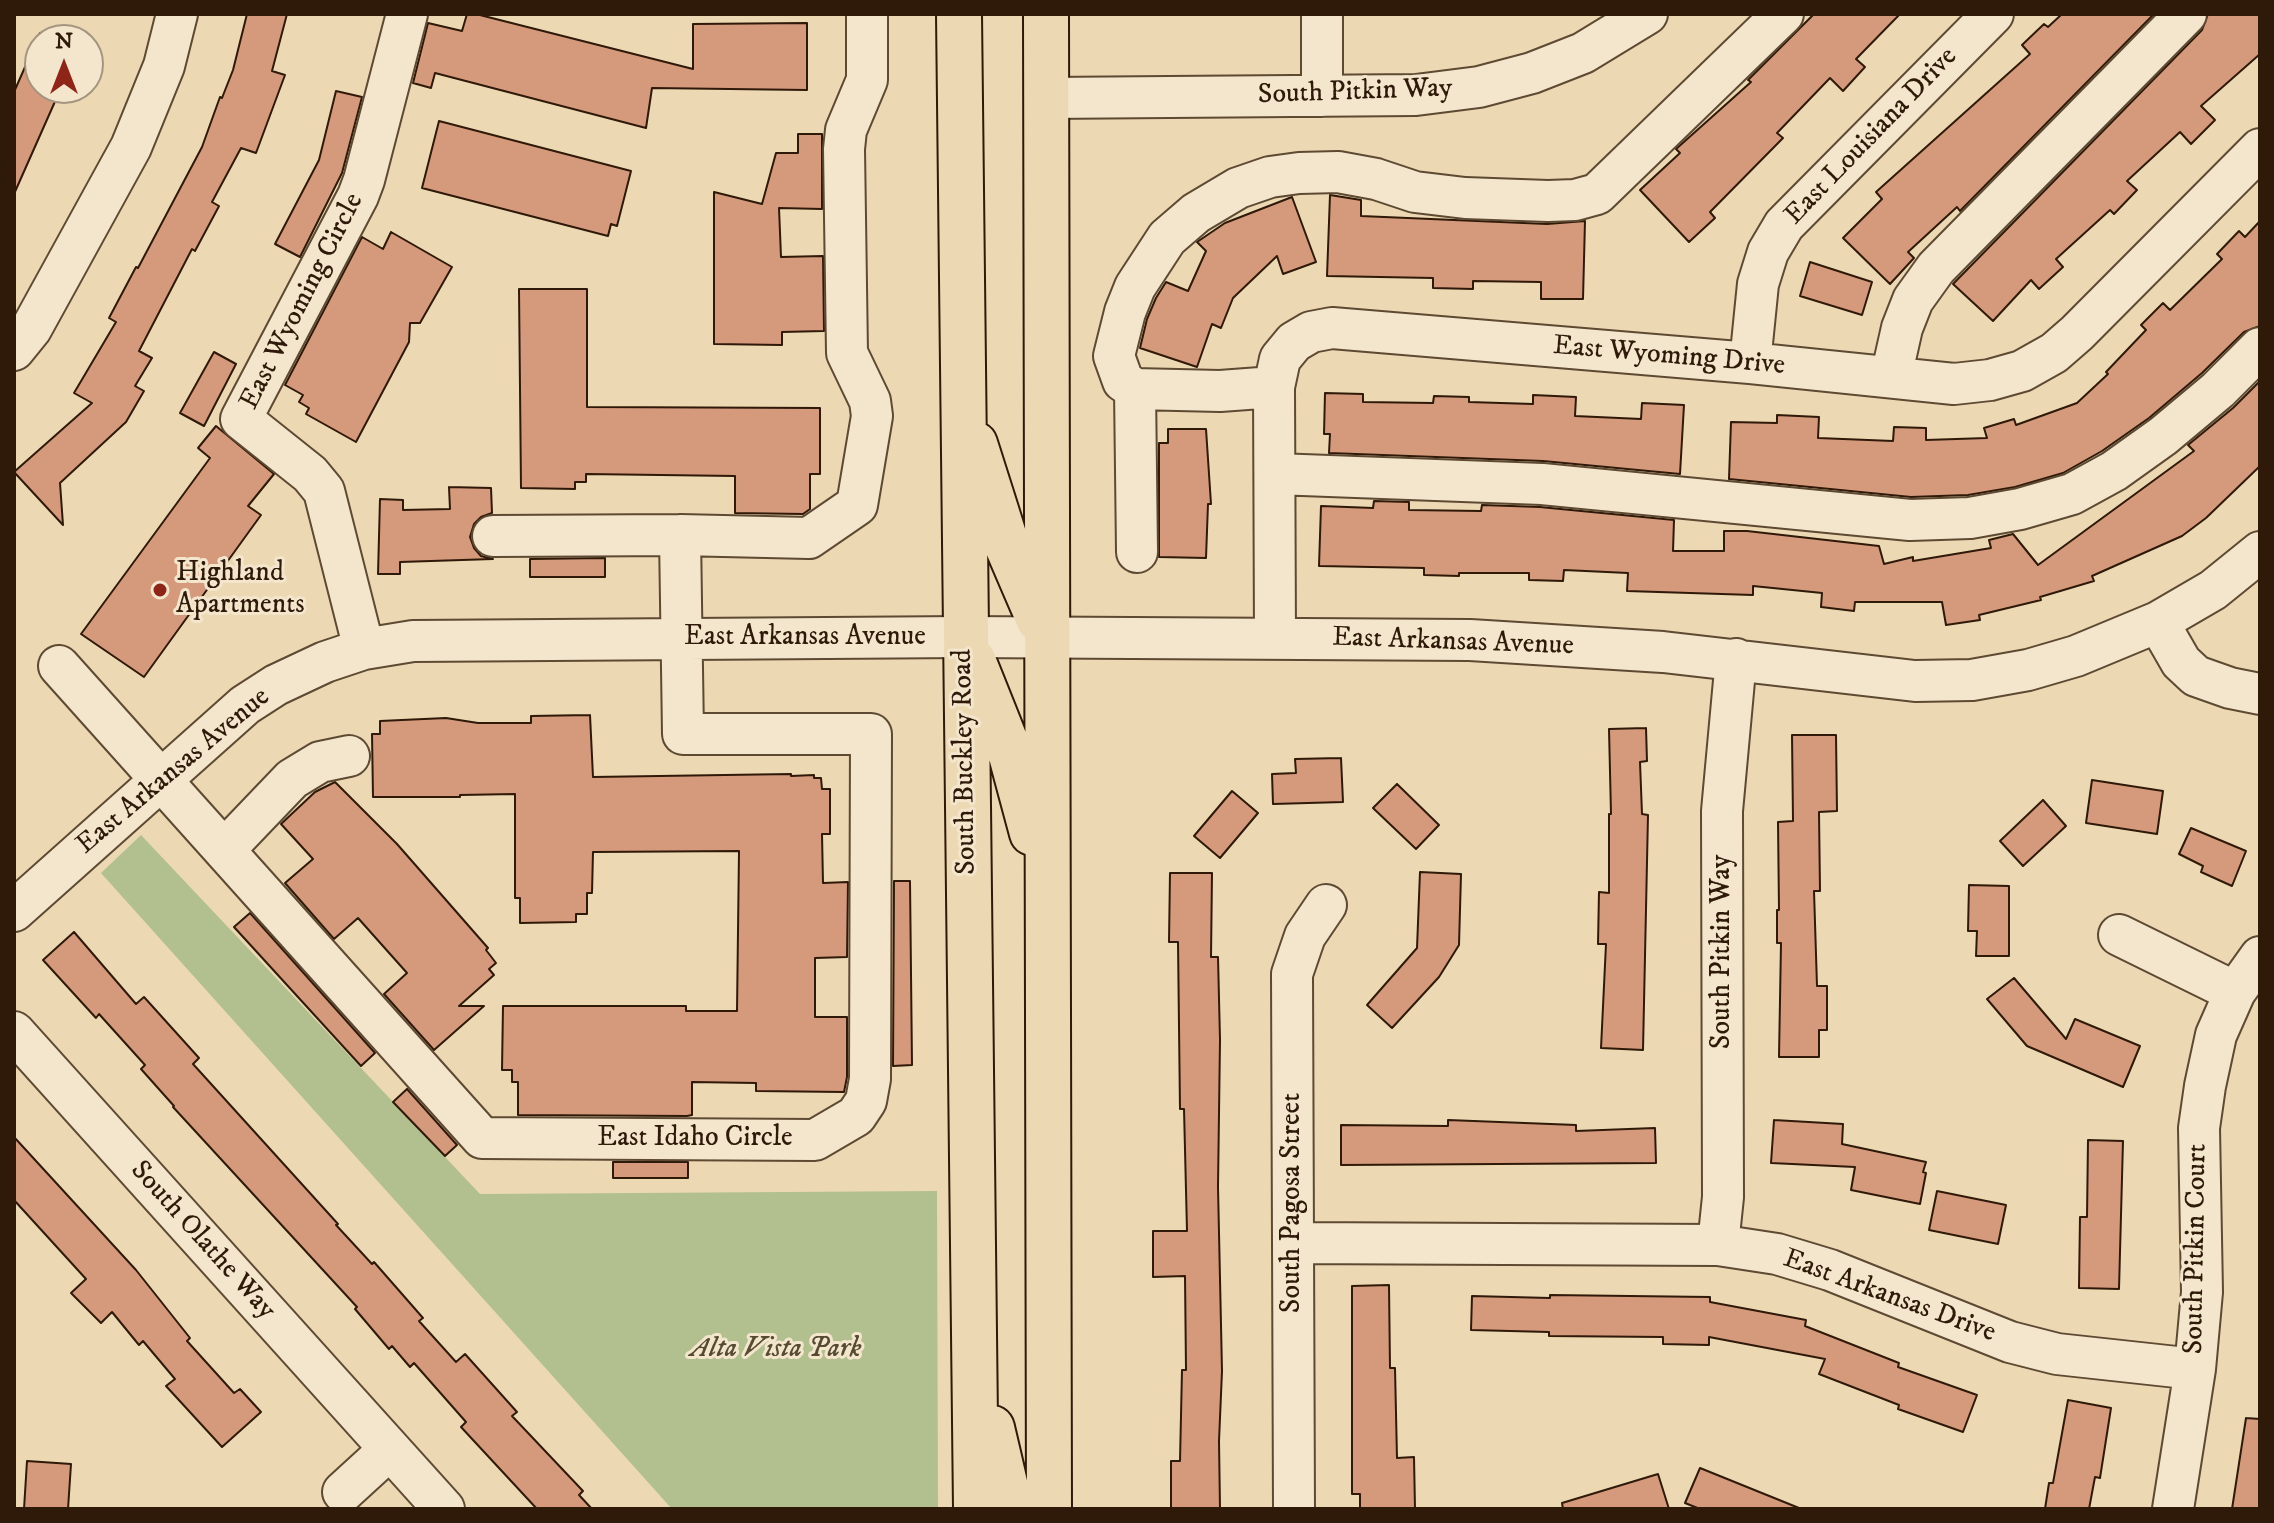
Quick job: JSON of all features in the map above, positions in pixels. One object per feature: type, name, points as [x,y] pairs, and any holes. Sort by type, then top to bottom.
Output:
[{"type":"main road","name":"South Buckley Road","points":[[959,14],[976,1509]]},
{"type":"main road","points":[[1046,14],[1049,1509]]},
{"type":"main road","points":[[962,404],[1008,548],[1048,639]]},
{"type":"main road","points":[[964,637],[1011,755],[1048,894]]},
{"type":"main road","points":[[974,1352],[1011,1509]]},
{"type":"street","points":[[14,350],[31,329],[131,147],[164,66],[177,14]]},
{"type":"street","name":"East Wyoming Circle","points":[[364,649],[324,491],[310,474],[241,419],[361,188],[407,14]]},
{"type":"street","points":[[501,536],[809,538],[857,505],[872,416],[870,401],[847,353],[844,149],[846,130],[867,80],[867,14]]},
{"type":"street","points":[[1322,14],[1322,96]]},
{"type":"street","name":"South Pitkin Way","points":[[1046,98],[1416,95],[1479,87],[1532,73],[1583,53],[1647,14]]},
{"type":"street","points":[[1274,387],[1220,391],[1135,389],[1123,381],[1114,356],[1135,287],[1167,238],[1196,213],[1238,188],[1270,177],[1338,172],[1376,179],[1415,192],[1465,198],[1548,201],[1575,200],[1597,194],[1783,14]]},
{"type":"street","name":"East Louisiana Drive","points":[[1750,363],[1758,284],[1768,252],[1784,225],[1993,14]]},
{"type":"street","points":[[1891,377],[1902,328],[1913,300],[1936,268],[2186,14]]},
{"type":"street","name":"East Wyoming Drive","points":[[1275,639],[1274,387],[1280,359],[1294,342],[1311,332],[1332,328],[1750,363],[1954,384],[1990,380],[2022,371],[2054,353],[2260,149]]},
{"type":"street","points":[[1276,474],[1542,484],[1910,520],[1970,518],[2020,509],[2072,494],[2114,471],[2163,436],[2218,390],[2260,348]]},
{"type":"street","points":[[1135,389],[1137,552]]},
{"type":"street","points":[[680,535],[682,638]]},
{"type":"street","name":"East Arkansas Avenue","points":[[14,911],[245,705],[325,662],[364,649],[413,641],[964,637],[1470,640],[1736,659],[1915,681],[1972,680],[2028,670],[2076,656],[2158,622],[2213,590],[2260,552]]},
{"type":"street","points":[[2158,622],[2181,662],[2196,676],[2260,694]]},
{"type":"street","name":"East Idaho Circle","points":[[59,666],[482,1138],[815,1140],[856,1116],[866,1101],[870,1079],[871,734],[683,734],[682,638]]},
{"type":"street","name":"South Pitkin Way","points":[[1718,1245],[1723,1197],[1722,811],[1736,659]]},
{"type":"street","points":[[225,849],[292,779],[320,762],[349,756]]},
{"type":"street","name":"South Pagosa Street","points":[[1294,1509],[1292,974],[1305,936],[1326,905]]},
{"type":"street","points":[[2119,935],[2235,992]]},
{"type":"street","name":"South Pitkin Court","points":[[2173,1509],[2195,1369],[2202,1292],[2199,1128],[2216,1035],[2235,992],[2260,957]]},
{"type":"street","name":"South Olathe Way","points":[[14,1032],[444,1509]]},
{"type":"street","name":"East Arkansas Drive","points":[[1293,1243],[1718,1245],[1777,1254],[1830,1270],[2010,1342],[2057,1354],[2195,1369]]},
{"type":"street","points":[[343,1492],[390,1449]]},
{"type":"green space","name":"Alta Vista Park","points":[[141,835],[480,1194],[937,1191],[938,1509],[672,1509],[101,873]]},
{"type":"building","points":[[247,14],[287,14],[272,71],[285,75],[256,153],[241,148],[212,202],[218,208],[195,251],[192,249],[139,351],[152,358],[135,386],[144,391],[126,422],[60,483],[63,525],[14,472],[92,403],[74,393],[116,322],[109,318],[202,147],[233,70]]},
{"type":"building","points":[[467,14],[693,69],[693,24],[807,23],[807,90],[652,88],[646,128],[435,73],[431,88],[413,83],[428,23],[462,31]]},
{"type":"building","points":[[1814,14],[1900,14],[1856,59],[1865,67],[1843,91],[1830,78],[1777,133],[1783,138],[1710,212],[1715,218],[1689,242],[1640,190],[1680,153],[1676,149],[1751,82],[1748,80]]},
{"type":"building","points":[[2062,14],[2154,14],[1960,211],[1957,207],[1908,252],[1914,258],[1890,284],[1843,238],[1882,199],[1876,192],[2030,54],[2022,45],[2044,24],[2048,27]]},
{"type":"building","points":[[2208,14],[2260,14],[2260,54],[2201,106],[2215,120],[2191,144],[2180,132],[2127,181],[2137,190],[2114,214],[2110,210],[2056,259],[2063,267],[2039,289],[2031,280],[1993,321],[1953,284],[2202,30]]},
{"type":"building","points":[[24,69],[24,104],[54,104],[14,194],[14,92]]},
{"type":"building","points":[[336,91],[362,97],[342,173],[300,257],[275,244],[319,160]]},
{"type":"building","points":[[439,121],[631,171],[617,226],[611,224],[608,236],[422,188]]},
{"type":"building","points":[[798,134],[822,134],[822,209],[779,208],[781,257],[823,256],[824,331],[782,332],[782,345],[714,344],[714,192],[762,204],[776,153],[798,153]]},
{"type":"building","points":[[1330,195],[1361,200],[1361,216],[1547,224],[1585,221],[1583,299],[1541,299],[1541,282],[1473,281],[1473,289],[1433,288],[1433,278],[1327,276]]},
{"type":"building","points":[[1292,197],[1316,262],[1283,274],[1277,256],[1233,298],[1221,328],[1212,324],[1197,367],[1140,348],[1147,319],[1166,282],[1188,291],[1206,251],[1197,242],[1225,223]]},
{"type":"building","points":[[2260,221],[2260,326],[2244,332],[2149,418],[2102,451],[2063,473],[2015,487],[1968,495],[1911,497],[1729,479],[1731,422],[1777,423],[1777,415],[1819,417],[1818,438],[1893,441],[1894,427],[1926,428],[1926,440],[1987,438],[1984,428],[2014,419],[2016,425],[2077,403],[2108,374],[2106,372],[2146,330],[2141,325],[2163,303],[2170,310],[2222,259],[2217,254],[2239,231],[2245,237]]},
{"type":"building","points":[[391,232],[452,267],[420,323],[410,323],[409,342],[356,442],[306,414],[309,408],[299,402],[303,395],[285,385],[362,237],[383,249]]},
{"type":"building","points":[[1810,262],[1872,282],[1862,315],[1800,296]]},
{"type":"building","points":[[519,289],[587,289],[587,407],[820,408],[820,474],[810,474],[810,509],[803,514],[735,513],[735,476],[586,474],[586,482],[575,482],[575,489],[521,488]]},
{"type":"building","points":[[214,352],[236,364],[204,426],[180,413]]},
{"type":"building","points":[[2260,381],[2260,466],[2206,518],[2182,536],[2092,576],[2094,581],[2040,597],[2041,600],[1979,615],[1980,620],[1946,625],[1942,602],[1855,602],[1854,611],[1821,607],[1822,593],[1753,586],[1753,595],[1627,591],[1628,573],[1564,570],[1563,581],[1529,580],[1529,573],[1424,575],[1424,568],[1319,566],[1321,506],[1373,508],[1374,501],[1409,502],[1409,510],[1481,511],[1482,505],[1540,507],[1674,520],[1673,551],[1724,551],[1724,531],[1747,531],[1879,546],[1884,564],[1913,557],[1913,561],[1991,548],[1989,540],[2013,534],[2038,565],[2194,451],[2188,445]]},
{"type":"building","points":[[1325,393],[1363,394],[1363,402],[1433,403],[1434,396],[1469,397],[1469,402],[1533,404],[1533,395],[1576,397],[1575,416],[1641,419],[1642,403],[1684,405],[1680,474],[1543,461],[1329,453],[1330,434],[1324,434]]},
{"type":"building","name":"Highland Apartments","points":[[216,426],[274,474],[248,506],[261,515],[144,677],[81,634],[210,458],[198,448]]},
{"type":"building","points":[[1168,429],[1206,429],[1211,504],[1208,504],[1206,558],[1159,557],[1159,443],[1168,443]]},
{"type":"building","name":"Highland Apartments","points":[[449,487],[491,488],[492,513],[474,524],[470,537],[481,556],[493,559],[400,562],[400,574],[378,574],[380,499],[403,500],[403,510],[450,509]]},
{"type":"building","points":[[605,558],[605,577],[530,577],[530,559]]},
{"type":"building","points":[[590,715],[593,777],[814,775],[814,778],[821,778],[822,789],[830,789],[830,834],[822,834],[823,883],[848,882],[847,957],[815,958],[815,1017],[847,1017],[844,1092],[756,1091],[756,1083],[692,1082],[692,1115],[687,1116],[518,1115],[518,1082],[512,1082],[512,1070],[502,1070],[503,1006],[686,1006],[686,1011],[737,1011],[739,851],[593,852],[592,893],[587,893],[587,914],[576,914],[576,922],[520,923],[520,898],[515,898],[515,794],[373,797],[372,734],[380,734],[380,721],[446,718],[478,723],[531,723],[531,716]]},
{"type":"building","points":[[1646,728],[1647,761],[1640,762],[1642,814],[1648,815],[1643,1050],[1601,1048],[1606,944],[1598,944],[1599,892],[1609,893],[1609,729]]},
{"type":"building","points":[[1792,735],[1836,735],[1837,811],[1819,812],[1820,891],[1814,891],[1817,986],[1827,986],[1827,1030],[1819,1030],[1819,1057],[1779,1057],[1781,943],[1777,943],[1778,822],[1793,821]]},
{"type":"building","points":[[1341,758],[1343,802],[1273,804],[1272,774],[1296,773],[1295,759]]},
{"type":"building","points":[[2092,780],[2163,791],[2157,834],[2086,823]]},
{"type":"building","points":[[335,782],[397,844],[488,948],[486,950],[496,963],[489,969],[494,975],[459,1006],[484,1006],[434,1050],[384,994],[407,973],[358,918],[334,939],[285,883],[313,859],[281,824],[315,792]]},
{"type":"building","points":[[1397,784],[1439,825],[1416,849],[1373,808]]},
{"type":"building","points":[[1232,791],[1258,813],[1220,858],[1194,836]]},
{"type":"building","points":[[2043,800],[2066,826],[2023,866],[2000,841]]},
{"type":"building","points":[[2191,828],[2246,851],[2232,886],[2201,872],[2203,866],[2179,854]]},
{"type":"building","points":[[1420,872],[1461,874],[1459,945],[1439,977],[1392,1028],[1367,1005],[1417,948]]},
{"type":"building","points":[[1170,873],[1212,873],[1211,957],[1218,957],[1220,1040],[1220,1509],[1171,1509],[1171,1461],[1180,1461],[1182,1370],[1186,1370],[1185,1276],[1153,1277],[1153,1231],[1187,1231],[1184,1109],[1180,1109],[1178,942],[1169,942]]},
{"type":"building","points":[[894,881],[910,881],[912,1065],[893,1066]]},
{"type":"building","points":[[1969,885],[2009,886],[2009,956],[1976,956],[1977,931],[1968,931]]},
{"type":"building","points":[[250,913],[375,1053],[361,1066],[234,927]]},
{"type":"building","points":[[74,932],[136,1004],[144,997],[199,1058],[193,1064],[336,1225],[372,1264],[374,1262],[423,1318],[419,1321],[456,1362],[465,1354],[517,1412],[512,1416],[583,1491],[579,1495],[592,1509],[537,1509],[461,1427],[466,1422],[414,1363],[410,1367],[392,1346],[389,1349],[355,1309],[357,1307],[173,1107],[141,1069],[145,1065],[99,1014],[96,1018],[43,960]]},
{"type":"building","points":[[2014,978],[2066,1039],[2075,1019],[2140,1046],[2123,1087],[2027,1046],[1987,999]]},
{"type":"building","points":[[407,1089],[457,1145],[445,1156],[393,1102]]},
{"type":"building","points":[[1448,1120],[1576,1125],[1576,1131],[1655,1128],[1656,1163],[1341,1165],[1341,1125],[1448,1126]]},
{"type":"building","points":[[1774,1120],[1843,1124],[1842,1144],[1926,1162],[1920,1204],[1851,1190],[1855,1167],[1771,1163]]},
{"type":"building","points":[[14,1137],[136,1270],[190,1338],[187,1341],[234,1393],[240,1389],[261,1412],[222,1447],[166,1386],[175,1379],[143,1341],[139,1345],[112,1312],[101,1323],[71,1293],[86,1279],[14,1200]]},
{"type":"building","points":[[2088,1140],[2123,1141],[2119,1289],[2079,1288],[2080,1217],[2087,1217]]},
{"type":"building","points":[[613,1162],[688,1162],[688,1178],[613,1178]]},
{"type":"building","points":[[1937,1191],[2006,1205],[1998,1244],[1929,1230]]},
{"type":"building","points":[[1389,1285],[1390,1368],[1395,1368],[1397,1458],[1414,1457],[1415,1509],[1360,1509],[1360,1494],[1352,1494],[1352,1286]]},
{"type":"building","points":[[1550,1295],[1710,1297],[1710,1302],[1806,1320],[1805,1326],[1899,1363],[1898,1367],[1977,1395],[1963,1432],[1898,1409],[1899,1405],[1819,1374],[1825,1359],[1709,1337],[1709,1345],[1663,1344],[1663,1337],[1549,1336],[1549,1332],[1471,1330],[1472,1296],[1550,1298]]},
{"type":"building","points":[[2068,1400],[2111,1408],[2100,1478],[2095,1477],[2089,1509],[2045,1509],[2049,1483],[2053,1483]]},
{"type":"building","points":[[2246,1418],[2260,1419],[2260,1509],[2232,1509]]},
{"type":"building","points":[[27,1461],[71,1464],[68,1509],[24,1509]]},
{"type":"building","points":[[1700,1468],[1799,1509],[1700,1509],[1685,1503]]},
{"type":"building","points":[[1658,1474],[1669,1509],[1563,1509],[1562,1503]]},
{"type":"place","name":"Highland Apartments","points":[[160,590]]}]
